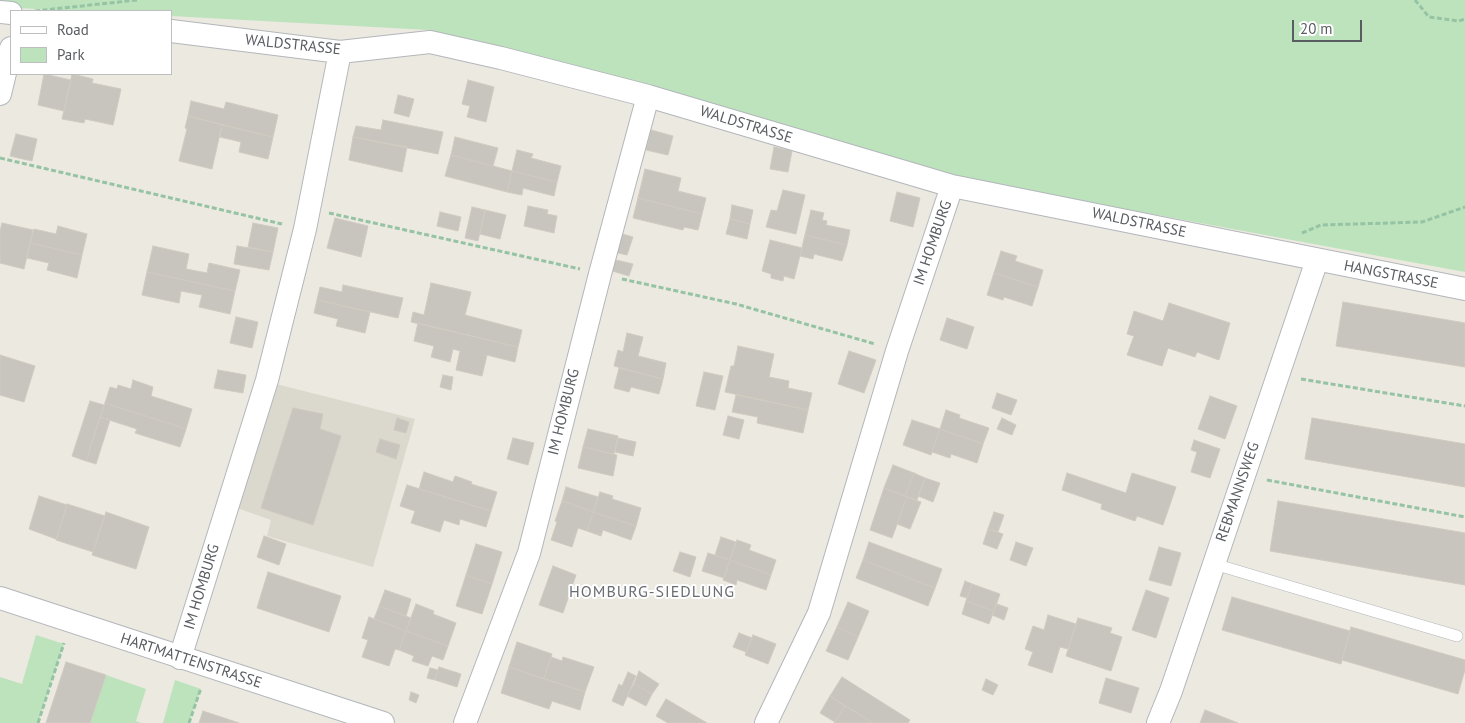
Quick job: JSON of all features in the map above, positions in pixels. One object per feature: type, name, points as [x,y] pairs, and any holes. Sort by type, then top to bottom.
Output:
[{"type":"street","name":"WALDSTRASSE","points":[[172,31],[340,52],[430,42],[501,58],[648,96],[952,186],[1317,260]]},
{"type":"street","points":[[0,94],[10,52]]},
{"type":"street","name":"IM HOMBURG","points":[[180,658],[267,380],[305,229],[340,52]]},
{"type":"street","name":"IM HOMBURG","points":[[465,723],[529,553],[600,274],[648,96]]},
{"type":"street","name":"IM HOMBURG","points":[[766,723],[819,613],[897,351],[952,186]]},
{"type":"street","name":"HANGSTRASSE","points":[[1317,260],[1465,289]]},
{"type":"street","name":"REBMANNSWEG","points":[[1158,723],[1171,691],[1317,260]]},
{"type":"street","name":"HARTMATTENSTRASSE","points":[[0,598],[208,666],[325,715],[383,723]]},
{"type":"lane","points":[[1214,564],[1457,636]]},
{"type":"path","points":[[44,10],[137,0]]},
{"type":"path","points":[[1415,0],[1429,17],[1459,21],[1465,19]]},
{"type":"path","points":[[0,158],[305,229]]},
{"type":"path","points":[[1276,252],[1297,235],[1321,225],[1422,222],[1465,207]]},
{"type":"path","points":[[1279,372],[1304,379],[1465,406]]},
{"type":"path","points":[[1244,474],[1266,480],[1465,517]]},
{"type":"path","points":[[38,723],[70,621]]},
{"type":"path","points":[[190,723],[208,666]]},
{"type":"shaded area","points":[[276,384],[415,419],[373,567],[267,536],[271,520],[237,508]]},
{"type":"green space","points":[[0,0],[1465,0],[1465,272],[941,175],[429,30],[172,16],[172,10],[55,10],[0,7]]},
{"type":"green space","points":[[36,635],[64,644],[38,723],[0,723],[0,677],[22,684]]},
{"type":"green space","points":[[106,675],[146,689],[136,721],[141,723],[90,723]]},
{"type":"green space","points":[[175,680],[201,689],[189,723],[163,723]]},
{"type":"building","points":[[44,75],[71,80],[64,111],[38,105]]},
{"type":"building","points":[[72,75],[93,79],[92,83],[121,89],[113,125],[85,119],[84,123],[62,119]]},
{"type":"building","points":[[468,80],[494,87],[486,122],[467,117],[470,106],[462,104]]},
{"type":"building","points":[[398,95],[414,99],[409,117],[394,113]]},
{"type":"building","points":[[191,101],[224,109],[226,102],[278,115],[273,137],[188,116]]},
{"type":"building","points":[[188,116],[222,125],[212,169],[179,161],[187,129],[185,128]]},
{"type":"building","points":[[383,120],[443,132],[438,154],[353,137],[356,126],[381,130]]},
{"type":"building","points":[[222,125],[273,137],[268,159],[239,152],[241,142],[220,137]]},
{"type":"building","points":[[651,130],[673,136],[668,155],[646,150]]},
{"type":"building","points":[[16,134],[37,139],[32,161],[10,156]]},
{"type":"building","points":[[353,137],[407,147],[402,172],[349,160]]},
{"type":"building","points":[[455,137],[498,148],[493,166],[451,155]]},
{"type":"building","points":[[774,147],[792,151],[788,172],[770,169]]},
{"type":"building","points":[[517,150],[533,154],[531,158],[561,166],[557,182],[512,171]]},
{"type":"building","points":[[451,155],[512,171],[507,192],[445,176]]},
{"type":"building","points":[[645,169],[681,178],[678,191],[706,198],[702,214],[638,198]]},
{"type":"building","points":[[512,171],[557,182],[554,196],[523,188],[522,195],[507,192]]},
{"type":"building","points":[[783,190],[805,195],[796,234],[766,227],[771,210],[777,211]]},
{"type":"building","points":[[897,192],[920,198],[913,227],[890,221]]},
{"type":"building","points":[[638,198],[702,214],[698,230],[684,227],[683,230],[633,218]]},
{"type":"building","points":[[732,205],[753,210],[750,224],[730,219]]},
{"type":"building","points":[[528,206],[548,210],[547,214],[557,216],[554,233],[524,226]]},
{"type":"building","points":[[472,207],[485,210],[478,241],[465,238]]},
{"type":"building","points":[[485,210],[506,215],[500,239],[480,234]]},
{"type":"building","points":[[811,210],[824,213],[822,220],[827,221],[826,225],[850,230],[847,245],[805,235]]},
{"type":"building","points":[[440,212],[461,217],[458,231],[437,226]]},
{"type":"building","points":[[335,218],[368,226],[361,257],[327,248]]},
{"type":"building","points":[[730,219],[750,224],[747,239],[726,234]]},
{"type":"building","points":[[2,223],[33,230],[24,269],[0,263],[0,231]]},
{"type":"building","points":[[253,223],[278,228],[273,252],[248,247]]},
{"type":"building","points":[[58,226],[87,234],[82,255],[30,243],[34,229],[56,234]]},
{"type":"building","points":[[619,233],[633,237],[627,255],[614,252]]},
{"type":"building","points":[[805,235],[847,245],[842,261],[814,254],[813,259],[800,256]]},
{"type":"building","points":[[770,240],[802,248],[794,279],[784,276],[783,281],[771,278],[771,274],[762,271]]},
{"type":"building","points":[[30,243],[82,255],[77,278],[47,270],[49,263],[27,258]]},
{"type":"building","points":[[153,246],[189,254],[186,269],[207,273],[209,263],[240,270],[235,291],[147,272]]},
{"type":"building","points":[[237,246],[273,252],[269,270],[234,264]]},
{"type":"building","points":[[1001,251],[1017,256],[1015,261],[1043,270],[1038,287],[994,273]]},
{"type":"building","points":[[612,259],[633,264],[629,276],[609,270]]},
{"type":"building","points":[[147,272],[235,291],[230,314],[199,307],[202,295],[181,291],[179,303],[142,295]]},
{"type":"building","points":[[994,273],[1038,287],[1032,306],[1004,297],[1003,300],[987,295]]},
{"type":"building","points":[[431,283],[471,292],[465,315],[522,330],[518,347],[411,322],[413,312],[424,315]]},
{"type":"building","points":[[343,285],[403,298],[398,318],[317,300],[320,287],[342,292]]},
{"type":"building","points":[[317,300],[370,312],[365,333],[336,326],[338,319],[314,313]]},
{"type":"building","points":[[1343,302],[1465,323],[1465,367],[1336,346]]},
{"type":"building","points":[[1169,303],[1230,323],[1219,360],[1197,352],[1195,357],[1168,348],[1162,366],[1127,355],[1134,336],[1127,334],[1134,311],[1163,321]]},
{"type":"building","points":[[236,317],[258,322],[252,348],[230,343]]},
{"type":"building","points":[[947,318],[974,327],[967,349],[940,340]]},
{"type":"building","points":[[418,323],[518,347],[515,362],[487,355],[482,376],[456,370],[460,351],[453,349],[450,362],[431,357],[434,346],[414,341]]},
{"type":"building","points":[[627,333],[643,337],[638,356],[666,363],[663,379],[614,366],[618,350],[623,352]]},
{"type":"building","points":[[738,346],[774,354],[769,377],[789,381],[788,388],[812,393],[808,410],[725,392],[731,366],[734,366]]},
{"type":"building","points":[[849,351],[876,360],[864,393],[838,384]]},
{"type":"building","points":[[0,355],[35,366],[24,402],[0,395]]},
{"type":"building","points":[[619,368],[663,379],[659,394],[631,387],[629,392],[614,388]]},
{"type":"building","points":[[218,370],[246,375],[243,393],[214,388]]},
{"type":"building","points":[[704,372],[723,376],[715,410],[696,406]]},
{"type":"building","points":[[443,375],[453,377],[451,390],[440,387]]},
{"type":"building","points":[[133,380],[153,387],[151,396],[192,409],[186,429],[105,403],[110,387],[117,389],[118,385],[131,389]]},
{"type":"building","points":[[997,393],[1017,400],[1011,415],[992,408]]},
{"type":"building","points":[[736,395],[808,410],[803,433],[757,423],[758,417],[732,412]]},
{"type":"building","points":[[1210,396],[1237,406],[1225,439],[1198,429]]},
{"type":"building","points":[[90,401],[104,405],[86,461],[72,456]]},
{"type":"building","points":[[105,403],[186,429],[180,447],[135,433],[137,429],[100,417]]},
{"type":"building","points":[[293,408],[323,414],[320,429],[341,436],[313,525],[261,508]]},
{"type":"building","points":[[946,410],[960,415],[959,418],[989,428],[983,444],[940,429]]},
{"type":"building","points":[[728,416],[744,420],[739,439],[723,435]]},
{"type":"building","points":[[100,417],[110,420],[96,464],[86,461]]},
{"type":"building","points":[[397,418],[409,422],[406,433],[394,430]]},
{"type":"building","points":[[1002,418],[1016,425],[1012,435],[997,429]]},
{"type":"building","points":[[1312,418],[1465,444],[1465,487],[1305,459]]},
{"type":"building","points":[[912,420],[940,429],[931,455],[903,445]]},
{"type":"building","points":[[588,429],[618,436],[614,454],[583,447]]},
{"type":"building","points":[[940,429],[983,444],[977,463],[951,454],[950,458],[932,452]]},
{"type":"building","points":[[513,438],[534,443],[528,465],[507,459]]},
{"type":"building","points":[[618,438],[636,442],[633,456],[615,452]]},
{"type":"building","points":[[380,439],[400,445],[396,459],[376,452]]},
{"type":"building","points":[[1194,440],[1220,449],[1210,478],[1191,472],[1197,452],[1191,450]]},
{"type":"building","points":[[583,447],[617,455],[613,476],[578,468]]},
{"type":"building","points":[[893,465],[914,473],[905,496],[884,488]]},
{"type":"building","points":[[424,472],[453,482],[455,476],[472,482],[471,484],[497,492],[491,511],[419,489]]},
{"type":"building","points":[[914,473],[925,478],[917,500],[905,496]]},
{"type":"building","points":[[1067,473],[1126,493],[1132,473],[1176,487],[1163,525],[1137,516],[1135,521],[1101,509],[1102,504],[1062,490]]},
{"type":"building","points":[[925,478],[940,483],[933,502],[918,496]]},
{"type":"building","points":[[407,485],[491,511],[486,527],[460,519],[459,525],[444,520],[440,532],[411,523],[415,511],[400,506]]},
{"type":"building","points":[[566,487],[598,497],[593,512],[562,501]]},
{"type":"building","points":[[884,488],[907,497],[892,538],[870,530]]},
{"type":"building","points":[[600,492],[613,496],[612,499],[641,508],[636,526],[593,512]]},
{"type":"building","points":[[39,496],[67,505],[56,539],[29,529]]},
{"type":"building","points":[[907,497],[921,502],[910,529],[897,524]]},
{"type":"building","points":[[562,501],[593,512],[587,531],[578,528],[572,547],[551,540]]},
{"type":"building","points":[[1278,501],[1465,533],[1465,585],[1270,551]]},
{"type":"building","points":[[67,504],[105,516],[93,552],[56,540]]},
{"type":"building","points":[[106,512],[149,527],[136,569],[92,555]]},
{"type":"building","points":[[593,512],[636,526],[631,540],[603,530],[601,536],[587,531]]},
{"type":"building","points":[[994,512],[1004,515],[998,532],[988,529]]},
{"type":"building","points":[[988,529],[1003,534],[997,549],[983,544]]},
{"type":"building","points":[[264,536],[286,544],[279,565],[257,557]]},
{"type":"building","points":[[721,537],[736,542],[730,560],[715,555]]},
{"type":"building","points":[[737,540],[751,545],[749,550],[776,560],[771,575],[730,560]]},
{"type":"building","points":[[869,542],[942,569],[935,588],[863,560]]},
{"type":"building","points":[[1016,542],[1033,548],[1026,566],[1010,560]]},
{"type":"building","points":[[476,544],[502,552],[492,584],[466,575]]},
{"type":"building","points":[[1159,547],[1181,553],[1171,586],[1149,580]]},
{"type":"building","points":[[680,552],[696,557],[690,577],[673,571]]},
{"type":"building","points":[[708,553],[730,560],[724,578],[702,571]]},
{"type":"building","points":[[730,560],[771,575],[766,590],[737,580],[736,585],[723,580]]},
{"type":"building","points":[[863,560],[935,588],[928,606],[856,578]]},
{"type":"building","points":[[553,566],[576,575],[563,613],[539,605]]},
{"type":"building","points":[[268,572],[341,596],[329,632],[257,608]]},
{"type":"building","points":[[466,575],[492,584],[482,614],[456,606]]},
{"type":"building","points":[[965,581],[972,584],[967,598],[960,596]]},
{"type":"building","points":[[972,584],[1000,594],[994,611],[966,601]]},
{"type":"building","points":[[385,590],[411,599],[406,616],[379,606]]},
{"type":"building","points":[[1146,590],[1169,598],[1156,638],[1132,630]]},
{"type":"building","points":[[1232,597],[1350,631],[1341,664],[1222,630]]},
{"type":"building","points":[[966,601],[994,611],[989,624],[962,614]]},
{"type":"building","points":[[848,602],[869,611],[858,637],[837,627]]},
{"type":"building","points":[[416,604],[434,611],[433,614],[456,623],[448,646],[406,631]]},
{"type":"building","points":[[997,604],[1008,608],[1004,620],[992,615]]},
{"type":"building","points":[[379,606],[411,618],[406,631],[374,619]]},
{"type":"building","points":[[1048,615],[1076,624],[1068,649],[1060,647],[1052,673],[1028,665],[1033,652],[1025,649],[1033,626],[1044,630]]},
{"type":"building","points":[[369,617],[406,631],[399,650],[395,649],[389,666],[362,657],[368,640],[362,638]]},
{"type":"building","points":[[1078,618],[1112,628],[1110,633],[1122,637],[1111,671],[1066,656]]},
{"type":"building","points":[[837,627],[858,637],[848,660],[826,651]]},
{"type":"building","points":[[1351,627],[1465,660],[1465,670],[1458,694],[1342,660]]},
{"type":"building","points":[[406,631],[448,646],[443,660],[432,656],[428,666],[412,661],[414,656],[399,650]]},
{"type":"building","points":[[739,633],[752,638],[746,652],[733,647]]},
{"type":"building","points":[[753,635],[776,644],[768,664],[745,655]]},
{"type":"building","points":[[517,642],[552,654],[544,679],[509,667]]},
{"type":"building","points":[[551,657],[562,661],[563,657],[594,667],[585,692],[544,679]]},
{"type":"building","points":[[66,662],[106,675],[90,723],[46,723]]},
{"type":"building","points":[[439,667],[461,674],[457,687],[435,680]]},
{"type":"building","points":[[509,667],[585,692],[580,710],[552,701],[549,709],[501,693]]},
{"type":"building","points":[[430,668],[438,670],[435,680],[427,678]]},
{"type":"building","points":[[639,671],[659,684],[652,694],[634,684]]},
{"type":"building","points":[[628,672],[636,676],[623,706],[612,701],[619,684],[622,686]]},
{"type":"building","points":[[842,677],[910,720],[908,723],[873,723],[830,696]]},
{"type":"building","points":[[1106,678],[1139,688],[1131,713],[1099,703]]},
{"type":"building","points":[[986,679],[998,685],[993,695],[982,690]]},
{"type":"building","points":[[634,684],[652,694],[646,706],[627,696]]},
{"type":"building","points":[[411,692],[419,695],[416,703],[409,700]]},
{"type":"building","points":[[830,696],[845,706],[835,722],[820,713]]},
{"type":"building","points":[[666,699],[707,723],[668,723],[656,716]]},
{"type":"building","points":[[845,706],[873,723],[834,723]]},
{"type":"building","points":[[1205,710],[1238,723],[1200,723]]},
{"type":"building","points":[[203,711],[239,723],[199,723]]},
{"type":"district","name":"HOMBURG-SIEDLUNG","points":[[652,592]]}]
